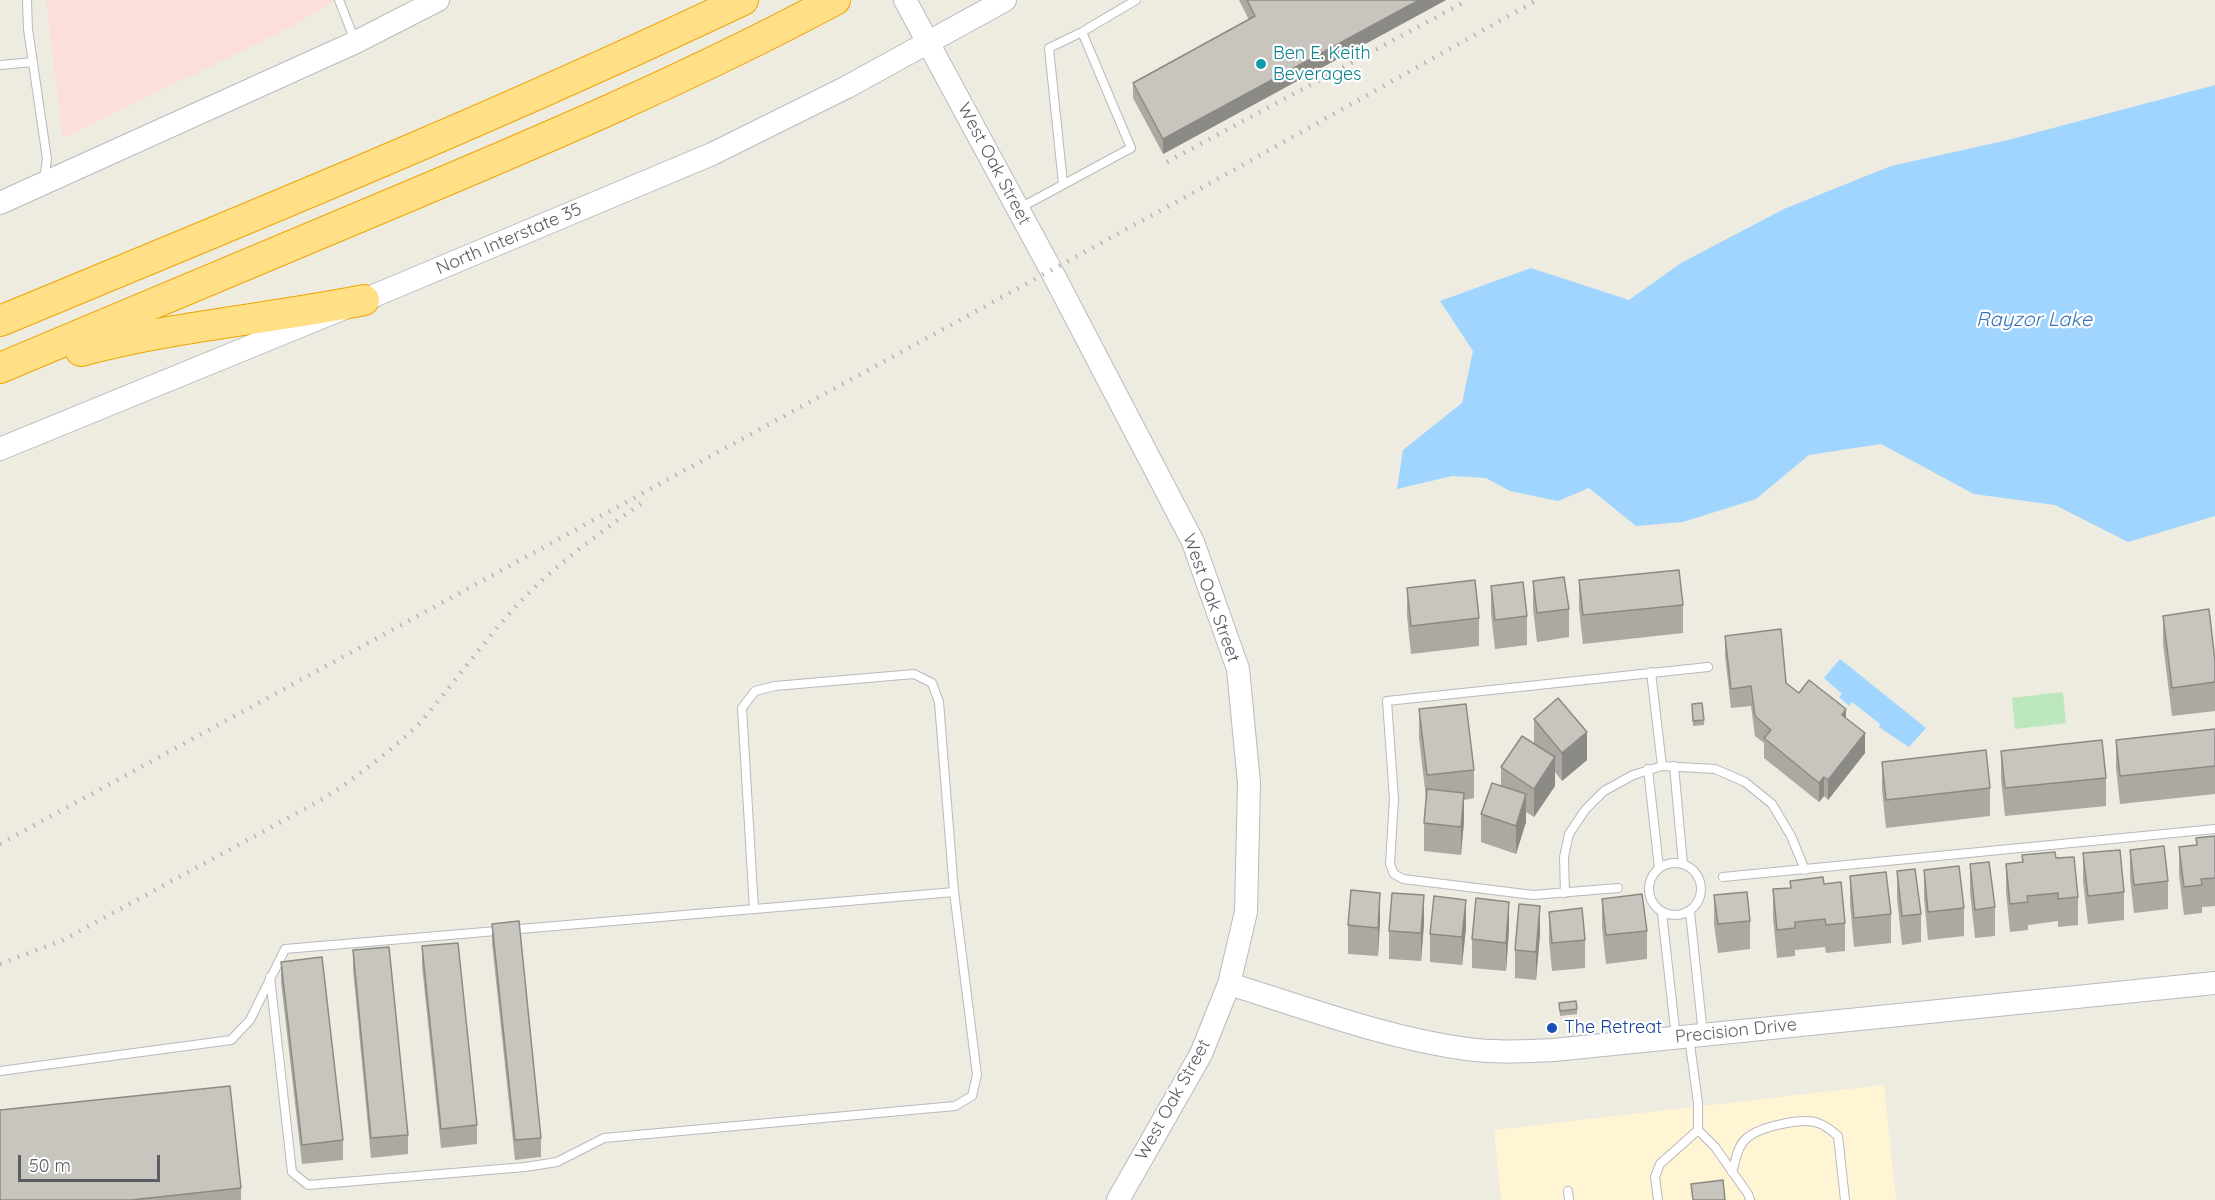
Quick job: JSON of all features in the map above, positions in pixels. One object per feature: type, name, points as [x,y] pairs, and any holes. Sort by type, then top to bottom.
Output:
[{"type":"highway","points":[[0,321],[478,120],[643,48],[743,0]]},
{"type":"highway","points":[[0,368],[594,116],[836,0]]},
{"type":"highway","points":[[0,374],[105,344],[161,332],[299,313],[364,300]]},
{"type":"street","points":[[0,203],[356,42],[438,0]]},
{"type":"street","name":"West Oak Street","points":[[905,0],[1193,542],[1238,669],[1249,783],[1246,912],[1229,984],[1201,1054],[1123,1198]]},
{"type":"street","name":"North Interstate 35","points":[[0,449],[364,300],[712,153],[847,87],[1005,0]]},
{"type":"street","name":"Precision Drive","points":[[1229,984],[1389,1034],[1469,1050],[1498,1052],[1554,1050],[2215,982]]},
{"type":"lane","points":[[27,0],[47,159],[44,182]]},
{"type":"lane","points":[[339,0],[356,42]]},
{"type":"lane","points":[[1063,184],[1049,48],[1082,32],[1136,0]]},
{"type":"lane","points":[[1018,209],[1131,148],[1082,32]]},
{"type":"lane","points":[[0,65],[33,62]]},
{"type":"lane","points":[[1618,888],[1533,895],[1403,879],[1394,874],[1390,864],[1394,799],[1387,701],[1708,667]]},
{"type":"lane","points":[[1651,672],[1662,766]]},
{"type":"lane","points":[[270,977],[292,1172],[309,1185],[525,1167],[557,1162],[604,1138],[955,1106],[972,1096],[977,1076],[954,892],[939,702],[932,683],[914,674],[775,686],[755,692],[742,708],[754,909]]},
{"type":"lane","points":[[1565,893],[1564,857],[1569,834],[1585,810],[1604,791],[1633,775],[1662,766],[1716,769],[1744,782],[1772,804],[1791,836],[1805,870]]},
{"type":"lane","points":[[1674,766],[1683,864]]},
{"type":"lane","points":[[1648,769],[1659,868]]},
{"type":"lane","points":[[1723,877],[2215,829]]},
{"type":"lane","points":[[1662,913],[1676,916],[1690,912],[1700,900],[1701,886],[1695,872],[1683,864],[1670,863],[1659,868],[1650,880],[1649,888],[1652,902],[1662,913],[1689,1036],[1698,1103],[1698,1130],[1715,1147],[1750,1200]]},
{"type":"lane","points":[[0,1071],[231,1040],[250,1020],[285,949],[954,892]]},
{"type":"lane","points":[[1689,1036],[1690,912]]},
{"type":"lane","points":[[1732,1172],[1740,1146],[1746,1138],[1776,1125],[1817,1122],[1838,1136],[1845,1200]]},
{"type":"lane","points":[[1658,1200],[1655,1178],[1660,1164],[1698,1130]]},
{"type":"shaded area","points":[[46,0],[335,0],[293,26],[63,138]]},
{"type":"shaded area","points":[[1884,1085],[1896,1200],[1501,1200],[1494,1130]]},
{"type":"green space","points":[[2063,692],[2066,723],[2015,729],[2012,698]]},
{"type":"water","name":"Rayzor Lake","points":[[2215,85],[2215,516],[2128,542],[2055,505],[1974,494],[1881,444],[1809,455],[1756,499],[1683,522],[1636,526],[1589,488],[1558,501],[1510,491],[1486,478],[1452,476],[1397,489],[1403,450],[1462,403],[1473,351],[1440,301],[1531,268],[1629,300],[1681,263],[1784,209],[1891,166],[2008,140]]},
{"type":"water","points":[[1840,659],[1926,728],[1909,747],[1879,727],[1880,724],[1852,702],[1849,706],[1839,697],[1842,694],[1824,678]]},
{"type":"building","name":"Ben E. Keith Beverages","points":[[1247,0],[1419,0],[1163,139],[1133,83],[1255,16]]},
{"type":"building","points":[[1679,570],[1683,605],[1583,615],[1579,580]]},
{"type":"building","points":[[1564,577],[1569,609],[1537,613],[1533,581]]},
{"type":"building","points":[[1475,580],[1479,618],[1411,626],[1407,588]]},
{"type":"building","points":[[1523,582],[1527,616],[1495,620],[1491,586]]},
{"type":"building","points":[[2209,609],[2215,682],[2172,688],[2163,616]]},
{"type":"building","points":[[1781,629],[1786,683],[1799,693],[1809,680],[1846,709],[1842,715],[1865,733],[1828,780],[1824,777],[1819,783],[1764,738],[1771,730],[1755,716],[1751,686],[1731,689],[1725,636]]},
{"type":"building","points":[[1558,698],[1587,732],[1562,753],[1534,719]]},
{"type":"building","points":[[1702,703],[1704,720],[1693,721],[1692,704]]},
{"type":"building","points":[[1466,704],[1474,770],[1427,775],[1419,709]]},
{"type":"building","points":[[2215,729],[2215,766],[2120,776],[2116,740]]},
{"type":"building","points":[[1522,736],[1555,757],[1534,789],[1501,767]]},
{"type":"building","points":[[2102,740],[2106,778],[2005,788],[2001,751]]},
{"type":"building","points":[[1986,750],[1990,788],[1886,800],[1882,762]]},
{"type":"building","points":[[1492,783],[1526,794],[1516,826],[1481,814]]},
{"type":"building","points":[[1427,789],[1464,793],[1461,827],[1424,823]]},
{"type":"building","points":[[2215,836],[2215,878],[2201,879],[2202,885],[2184,887],[2179,847],[2197,845],[2196,838]]},
{"type":"building","points":[[2164,846],[2168,881],[2134,885],[2130,850]]},
{"type":"building","points":[[2120,850],[2124,892],[2088,896],[2083,853]]},
{"type":"building","points":[[2055,852],[2056,858],[2074,857],[2078,897],[2058,899],[2058,893],[2027,896],[2028,902],[2010,904],[2006,864],[2023,862],[2022,855]]},
{"type":"building","points":[[1989,862],[1995,907],[1975,910],[1970,864]]},
{"type":"building","points":[[1959,866],[1964,908],[1928,912],[1924,870]]},
{"type":"building","points":[[1915,869],[1921,914],[1902,916],[1897,871]]},
{"type":"building","points":[[1886,872],[1891,914],[1854,918],[1850,876]]},
{"type":"building","points":[[1823,877],[1824,884],[1841,882],[1845,923],[1826,925],[1825,919],[1795,922],[1795,928],[1777,930],[1773,889],[1791,888],[1790,881]]},
{"type":"building","points":[[1351,890],[1380,893],[1378,928],[1348,925]]},
{"type":"building","points":[[1747,892],[1750,921],[1718,924],[1714,895]]},
{"type":"building","points":[[1392,893],[1424,895],[1421,933],[1389,931]]},
{"type":"building","points":[[1642,894],[1647,931],[1606,935],[1602,899]]},
{"type":"building","points":[[1434,896],[1466,900],[1462,937],[1430,934]]},
{"type":"building","points":[[1476,898],[1509,902],[1506,943],[1472,939]]},
{"type":"building","points":[[1519,904],[1540,906],[1536,952],[1515,950]]},
{"type":"building","points":[[1582,908],[1585,940],[1552,943],[1549,912]]},
{"type":"building","points":[[519,921],[541,1138],[515,1140],[492,924]]},
{"type":"building","points":[[458,943],[477,1125],[441,1129],[422,946]]},
{"type":"building","points":[[389,947],[408,1135],[371,1138],[353,950]]},
{"type":"building","points":[[322,957],[343,1140],[302,1145],[281,962]]},
{"type":"building","points":[[1576,1001],[1577,1009],[1560,1011],[1559,1003]]},
{"type":"building","points":[[230,1086],[241,1188],[131,1200],[0,1200],[0,1110]]},
{"type":"building","points":[[1723,1180],[1725,1200],[1693,1200],[1691,1184]]},
{"type":"railway","points":[[1167,162],[1468,0]]},
{"type":"railway","points":[[0,844],[1189,195],[1537,0]]},
{"type":"railway","points":[[0,964],[63,940],[323,799],[348,782],[418,725],[496,629],[537,585],[581,548],[642,503]]},
{"type":"place","name":"Ben E. Keith Beverages","points":[[1261,64]]},
{"type":"place","name":"The Retreat","points":[[1552,1028]]}]
